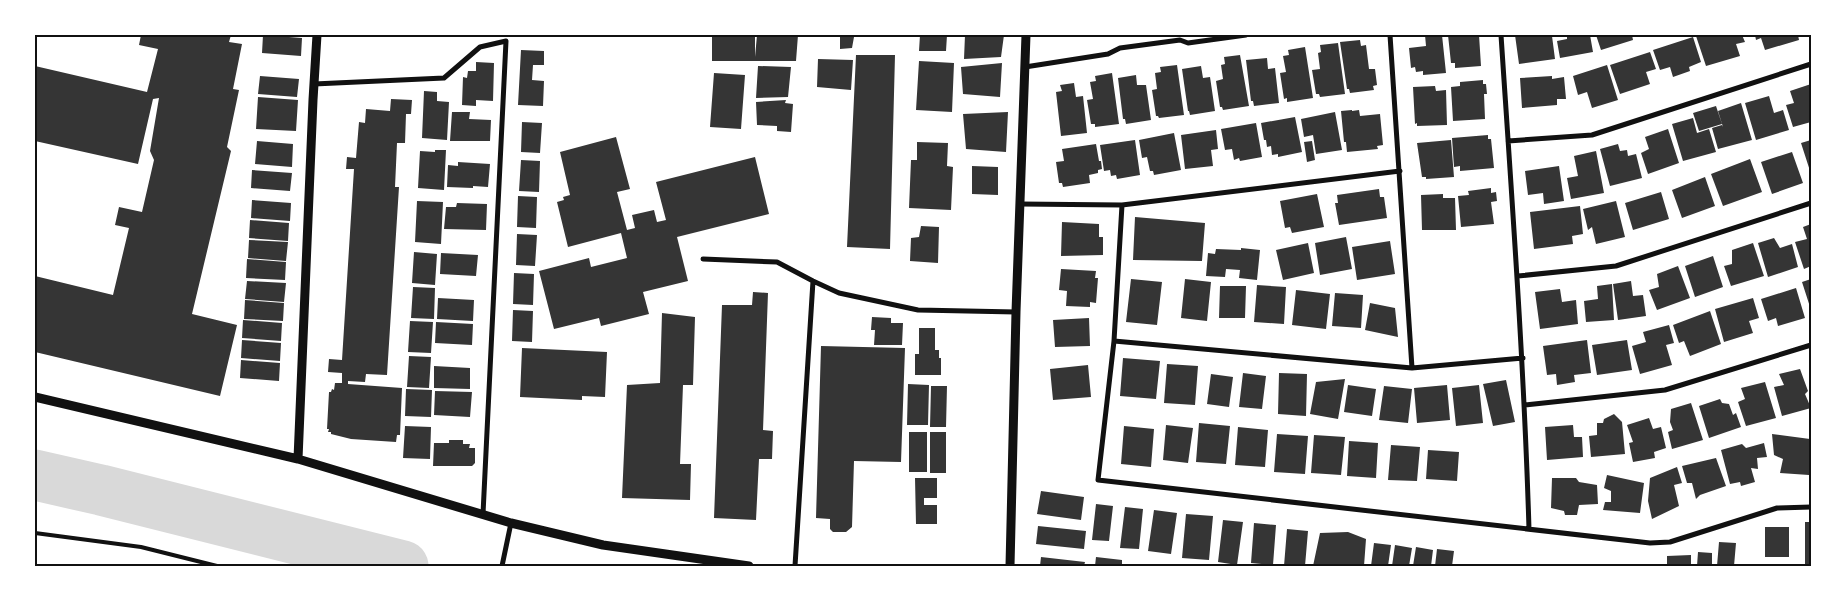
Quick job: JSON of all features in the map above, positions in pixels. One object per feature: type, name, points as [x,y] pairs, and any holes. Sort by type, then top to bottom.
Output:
[{"type":"street","points":[[298,459],[317,35]]},
{"type":"street","points":[[1010,566],[1016,312],[1026,35]]},
{"type":"street","points":[[1025,67],[1108,54],[1120,48],[1180,40],[1188,42],[1246,35]]},
{"type":"street","points":[[1390,35],[1412,368]]},
{"type":"street","points":[[1501,35],[1523,358],[1529,529]]},
{"type":"street","points":[[314,84],[444,78],[480,47],[506,41],[483,514]]},
{"type":"street","points":[[1508,141],[1592,135],[1811,64]]},
{"type":"street","points":[[1020,204],[1122,205],[1400,171]]},
{"type":"street","points":[[1518,276],[1616,266],[1811,203]]},
{"type":"street","points":[[1122,205],[1114,341],[1098,480],[1650,543],[1670,542],[1777,508],[1811,508]]},
{"type":"street","points":[[704,259],[777,262],[839,293],[918,310],[1016,312]]},
{"type":"street","points":[[795,566],[813,281]]},
{"type":"street","points":[[1114,341],[1412,368],[1523,358]]},
{"type":"street","points":[[1525,405],[1665,390],[1811,345]]},
{"type":"street","points":[[35,398],[298,459],[511,523],[603,545],[749,566]]},
{"type":"street","points":[[502,566],[511,523]]},
{"type":"lane","points":[[35,533],[141,547],[218,566]]},
{"type":"building","points":[[141,35],[231,35],[229,42],[242,44],[233,89],[239,90],[227,147],[231,151],[192,314],[237,325],[220,396],[35,352],[35,276],[113,295],[129,228],[115,225],[119,207],[142,212],[154,160],[150,151],[159,98],[153,99],[138,164],[35,141],[35,66],[147,92],[158,49],[139,45]]},
{"type":"building","points":[[263,35],[302,38],[301,56],[262,53]]},
{"type":"building","points":[[712,35],[755,35],[755,57],[757,35],[798,35],[796,61],[712,61]]},
{"type":"building","points":[[840,35],[859,36],[854,37],[852,48],[840,49]]},
{"type":"building","points":[[920,35],[947,35],[946,51],[919,51]]},
{"type":"building","points":[[965,35],[1004,35],[1001,57],[964,59]]},
{"type":"building","points":[[1425,35],[1442,35],[1446,73],[1423,75],[1423,71],[1416,72],[1415,67],[1411,68],[1409,48],[1426,46]]},
{"type":"building","points":[[1448,35],[1479,35],[1481,66],[1455,68],[1455,63],[1451,63]]},
{"type":"building","points":[[1515,35],[1552,36],[1555,59],[1519,64]]},
{"type":"building","points":[[1567,35],[1590,35],[1593,52],[1560,58],[1557,41],[1567,39]]},
{"type":"building","points":[[1596,35],[1632,35],[1633,40],[1601,50]]},
{"type":"building","points":[[1742,35],[1745,42],[1736,44],[1740,56],[1706,66],[1696,36]]},
{"type":"building","points":[[1755,35],[1798,35],[1799,40],[1765,50],[1761,38],[1756,40]]},
{"type":"building","points":[[1693,37],[1701,62],[1689,67],[1690,71],[1673,77],[1670,67],[1660,70],[1653,50]]},
{"type":"building","points":[[1360,40],[1361,46],[1366,45],[1369,69],[1375,69],[1377,85],[1373,86],[1374,90],[1350,93],[1349,89],[1347,89],[1340,42]]},
{"type":"building","points":[[1338,43],[1345,94],[1320,97],[1319,94],[1316,94],[1312,70],[1320,69],[1318,53],[1321,52],[1320,45]]},
{"type":"building","points":[[1305,47],[1313,98],[1287,102],[1287,98],[1284,99],[1280,73],[1286,72],[1283,56],[1289,55],[1288,50]]},
{"type":"building","points":[[521,50],[544,51],[544,65],[533,65],[532,80],[544,81],[543,106],[518,105]]},
{"type":"building","points":[[1650,52],[1656,69],[1646,72],[1650,84],[1620,94],[1610,65]]},
{"type":"building","points":[[856,55],[895,55],[890,249],[847,247]]},
{"type":"building","points":[[1240,55],[1249,106],[1223,110],[1220,107],[1216,81],[1223,79],[1221,65],[1225,64],[1224,57]]},
{"type":"building","points":[[1267,58],[1268,69],[1275,68],[1279,103],[1254,106],[1253,101],[1251,101],[1246,60]]},
{"type":"building","points":[[818,59],[853,60],[851,90],[817,87]]},
{"type":"building","points":[[919,61],[954,63],[952,112],[916,110]]},
{"type":"building","points":[[476,62],[494,63],[493,101],[476,100],[476,106],[462,105],[463,77],[467,78],[468,71],[476,71]]},
{"type":"building","points":[[1002,63],[1000,97],[963,94],[961,67]]},
{"type":"building","points":[[1177,65],[1184,115],[1159,118],[1156,116],[1152,90],[1157,89],[1155,73],[1161,72],[1160,67]]},
{"type":"building","points":[[1607,65],[1618,100],[1592,108],[1587,92],[1578,95],[1573,76]]},
{"type":"building","points":[[758,66],[791,67],[788,97],[756,98]]},
{"type":"building","points":[[1201,66],[1203,78],[1210,77],[1215,111],[1190,115],[1182,69]]},
{"type":"building","points":[[714,73],[745,75],[741,129],[710,127]]},
{"type":"building","points":[[1112,73],[1119,124],[1095,127],[1095,124],[1091,124],[1087,100],[1093,99],[1090,82],[1096,81],[1095,76]]},
{"type":"building","points":[[1136,75],[1137,85],[1146,85],[1151,120],[1126,124],[1125,119],[1123,119],[1118,78]]},
{"type":"building","points":[[260,76],[299,79],[297,97],[258,94]]},
{"type":"building","points":[[1552,76],[1552,79],[1564,77],[1566,99],[1557,99],[1557,105],[1522,108],[1520,78]]},
{"type":"building","points":[[1483,80],[1483,84],[1486,84],[1487,94],[1484,94],[1485,119],[1453,121],[1451,87],[1460,86],[1460,82]]},
{"type":"building","points":[[1074,83],[1076,97],[1083,96],[1087,133],[1061,136],[1056,92],[1062,91],[1060,85]]},
{"type":"building","points":[[1811,84],[1811,122],[1793,127],[1786,105],[1794,103],[1790,91]]},
{"type":"building","points":[[1435,86],[1436,91],[1446,90],[1447,125],[1417,126],[1417,123],[1415,124],[1413,87]]},
{"type":"building","points":[[424,91],[437,92],[437,101],[449,102],[447,140],[422,138]]},
{"type":"building","points":[[1769,96],[1774,113],[1783,110],[1789,130],[1756,140],[1745,103]]},
{"type":"building","points":[[258,97],[298,100],[296,131],[256,129]]},
{"type":"building","points":[[391,99],[412,100],[411,114],[406,114],[405,143],[397,143],[395,187],[399,187],[387,375],[366,374],[365,382],[348,381],[348,384],[402,388],[400,435],[397,435],[396,442],[351,439],[331,434],[331,432],[328,432],[329,429],[327,429],[329,392],[332,389],[334,390],[335,383],[342,383],[342,373],[328,372],[329,359],[342,360],[354,169],[346,169],[347,157],[356,158],[359,122],[365,123],[366,109],[390,111]]},
{"type":"building","points":[[786,100],[785,103],[793,104],[791,132],[777,131],[777,126],[757,125],[756,102]]},
{"type":"building","points":[[1741,103],[1752,140],[1718,149],[1712,128],[1722,125],[1723,127],[1718,111]]},
{"type":"building","points":[[1716,106],[1722,124],[1699,131],[1693,113]]},
{"type":"building","points":[[1359,110],[1360,116],[1380,114],[1383,145],[1377,146],[1378,149],[1347,152],[1346,142],[1344,142],[1341,111]]},
{"type":"building","points":[[452,112],[470,112],[469,119],[491,120],[490,141],[450,141]]},
{"type":"building","points":[[1008,112],[1006,152],[966,149],[963,114]]},
{"type":"building","points":[[1335,112],[1342,150],[1316,154],[1313,135],[1304,137],[1301,119]]},
{"type":"building","points":[[1295,117],[1302,152],[1278,157],[1278,154],[1272,155],[1271,146],[1267,147],[1266,140],[1264,140],[1261,123]]},
{"type":"building","points":[[1693,118],[1697,133],[1709,129],[1716,152],[1683,161],[1672,124]]},
{"type":"building","points":[[522,122],[542,123],[540,153],[521,152]]},
{"type":"building","points":[[1256,123],[1262,157],[1240,161],[1239,158],[1234,160],[1232,149],[1225,150],[1221,129]]},
{"type":"building","points":[[1668,129],[1679,163],[1648,174],[1641,153],[1649,149],[1645,137]]},
{"type":"building","points":[[1216,130],[1218,149],[1211,150],[1213,166],[1185,169],[1181,135]]},
{"type":"building","points":[[1174,133],[1181,170],[1154,175],[1153,171],[1150,171],[1147,157],[1142,158],[1139,140]]},
{"type":"building","points":[[1488,135],[1488,139],[1491,139],[1494,168],[1460,171],[1460,166],[1454,167],[1452,138]]},
{"type":"building","points":[[616,137],[630,189],[617,192],[627,230],[635,228],[632,215],[654,210],[657,222],[666,220],[656,182],[755,157],[769,214],[677,237],[688,281],[643,292],[649,314],[601,326],[599,318],[554,329],[539,271],[589,258],[591,267],[627,258],[621,233],[568,247],[557,202],[564,200],[563,197],[570,195],[560,152]]},
{"type":"building","points":[[1135,140],[1140,175],[1117,179],[1116,175],[1111,176],[1110,170],[1104,171],[1100,145]]},
{"type":"building","points":[[1451,140],[1454,177],[1426,179],[1426,177],[1422,177],[1417,143]]},
{"type":"building","points":[[1811,140],[1811,174],[1801,143]]},
{"type":"building","points":[[257,141],[293,144],[292,167],[255,164]]},
{"type":"building","points":[[1312,141],[1315,160],[1307,162],[1304,142]]},
{"type":"building","points":[[917,142],[948,143],[947,166],[953,167],[951,210],[909,208],[911,160],[917,160]]},
{"type":"building","points":[[1096,144],[1102,169],[1098,170],[1098,173],[1089,175],[1090,183],[1063,187],[1062,183],[1059,183],[1056,162],[1064,161],[1062,149]]},
{"type":"building","points":[[1618,144],[1620,151],[1627,150],[1628,156],[1636,154],[1642,178],[1610,186],[1600,149]]},
{"type":"building","points":[[435,150],[446,150],[444,190],[418,188],[420,151],[435,152]]},
{"type":"building","points":[[1596,151],[1604,193],[1571,199],[1567,178],[1578,176],[1574,156]]},
{"type":"building","points":[[1792,152],[1803,183],[1772,194],[1761,162]]},
{"type":"building","points":[[1750,159],[1762,192],[1723,206],[1711,174]]},
{"type":"building","points":[[521,160],[540,161],[539,192],[519,191]]},
{"type":"building","points":[[458,162],[490,164],[488,187],[447,187],[448,165],[458,166]]},
{"type":"building","points":[[972,166],[998,167],[998,195],[972,194]]},
{"type":"building","points":[[1559,166],[1564,201],[1544,204],[1543,193],[1528,195],[1525,171]]},
{"type":"building","points":[[252,170],[292,173],[290,191],[251,188]]},
{"type":"building","points":[[1705,177],[1715,206],[1682,218],[1672,190]]},
{"type":"building","points":[[1491,188],[1491,193],[1496,192],[1497,201],[1491,202],[1494,224],[1461,227],[1458,196],[1469,195],[1468,191]]},
{"type":"building","points":[[1379,189],[1380,197],[1384,197],[1387,218],[1339,225],[1335,203],[1338,203],[1337,195]]},
{"type":"building","points":[[1661,192],[1669,219],[1633,230],[1625,203]]},
{"type":"building","points":[[1317,194],[1324,227],[1292,233],[1290,227],[1285,228],[1280,201]]},
{"type":"building","points":[[1443,194],[1443,198],[1455,198],[1456,230],[1422,230],[1421,195]]},
{"type":"building","points":[[518,196],[537,197],[536,228],[517,227]]},
{"type":"building","points":[[252,200],[291,203],[290,221],[251,218]]},
{"type":"building","points":[[417,201],[443,202],[441,244],[415,242]]},
{"type":"building","points":[[1616,201],[1625,237],[1596,244],[1592,227],[1588,230],[1583,209]]},
{"type":"building","points":[[457,203],[487,204],[486,230],[444,229],[446,207],[456,207]]},
{"type":"building","points":[[1580,206],[1583,234],[1572,236],[1573,244],[1534,249],[1530,212]]},
{"type":"building","points":[[1135,217],[1205,223],[1202,261],[1133,260]]},
{"type":"building","points":[[250,220],[289,223],[288,241],[249,238]]},
{"type":"building","points":[[1062,222],[1099,224],[1099,237],[1103,237],[1103,255],[1061,256]]},
{"type":"building","points":[[1811,224],[1811,266],[1804,269],[1795,242],[1807,239],[1803,227]]},
{"type":"building","points":[[921,226],[939,227],[938,263],[910,261],[911,238],[919,237]]},
{"type":"building","points":[[517,234],[537,235],[535,266],[516,265]]},
{"type":"building","points":[[1346,237],[1352,269],[1320,275],[1315,243]]},
{"type":"building","points":[[1774,238],[1780,248],[1792,244],[1798,267],[1768,277],[1758,243]]},
{"type":"building","points":[[249,240],[288,242],[286,261],[248,258]]},
{"type":"building","points":[[1390,241],[1395,274],[1357,280],[1352,247]]},
{"type":"building","points":[[1308,243],[1314,273],[1283,280],[1276,250]]},
{"type":"building","points":[[1753,243],[1764,276],[1731,286],[1724,266],[1732,264],[1732,250]]},
{"type":"building","points":[[1241,248],[1260,250],[1257,280],[1239,278],[1240,270],[1226,269],[1225,277],[1206,276],[1208,253],[1215,254],[1216,249],[1241,250]]},
{"type":"building","points":[[414,252],[437,254],[435,285],[412,283]]},
{"type":"building","points":[[441,253],[478,255],[476,276],[440,274]]},
{"type":"building","points":[[1713,256],[1723,287],[1695,297],[1685,266]]},
{"type":"building","points":[[247,259],[286,262],[285,280],[246,278]]},
{"type":"building","points":[[1678,266],[1690,298],[1657,310],[1649,290],[1659,287],[1657,274]]},
{"type":"building","points":[[1061,269],[1096,271],[1095,278],[1098,278],[1096,303],[1090,302],[1090,307],[1066,306],[1067,291],[1059,290]]},
{"type":"building","points":[[514,273],[534,274],[533,305],[513,304]]},
{"type":"building","points":[[1131,279],[1162,282],[1157,325],[1126,322]]},
{"type":"building","points":[[1185,279],[1211,282],[1207,321],[1181,318]]},
{"type":"building","points":[[1811,279],[1811,310],[1802,282]]},
{"type":"building","points":[[247,281],[286,283],[284,302],[245,299]]},
{"type":"building","points":[[1631,281],[1633,296],[1643,295],[1646,316],[1618,320],[1613,284]]},
{"type":"building","points":[[1612,284],[1614,320],[1586,322],[1584,301],[1598,299],[1597,286]]},
{"type":"building","points":[[1257,285],[1286,287],[1284,324],[1254,322]]},
{"type":"building","points":[[1220,286],[1246,286],[1245,318],[1219,318]]},
{"type":"building","points":[[413,287],[435,288],[434,319],[411,318]]},
{"type":"building","points":[[1796,288],[1805,318],[1778,326],[1776,318],[1768,321],[1761,299]]},
{"type":"building","points":[[1560,289],[1562,302],[1576,300],[1578,324],[1540,329],[1535,292]]},
{"type":"building","points":[[1296,290],[1330,294],[1326,329],[1292,325]]},
{"type":"building","points":[[753,292],[768,293],[763,430],[773,431],[772,459],[759,459],[756,520],[714,518],[722,305],[752,305]]},
{"type":"building","points":[[1335,293],[1363,295],[1361,328],[1332,326]]},
{"type":"building","points":[[438,298],[474,300],[473,321],[437,319]]},
{"type":"building","points":[[1753,298],[1759,318],[1749,321],[1753,333],[1724,342],[1715,309]]},
{"type":"building","points":[[245,300],[284,303],[283,321],[244,319]]},
{"type":"building","points":[[1370,303],[1395,308],[1398,337],[1365,330]]},
{"type":"building","points":[[513,310],[533,311],[532,342],[512,341]]},
{"type":"building","points":[[1710,311],[1721,344],[1690,356],[1684,341],[1679,343],[1673,325]]},
{"type":"building","points":[[662,313],[695,317],[693,385],[683,385],[680,464],[691,464],[690,500],[622,498],[627,385],[660,383]]},
{"type":"building","points":[[872,317],[891,318],[891,323],[903,323],[902,345],[874,345],[875,330],[871,330]]},
{"type":"building","points":[[1089,318],[1090,346],[1055,347],[1053,320]]},
{"type":"building","points":[[243,320],[282,323],[281,341],[242,338]]},
{"type":"building","points":[[410,321],[433,322],[431,353],[408,352]]},
{"type":"building","points":[[436,322],[473,324],[472,345],[435,343]]},
{"type":"building","points":[[1669,325],[1674,343],[1666,345],[1672,365],[1640,374],[1632,346],[1646,342],[1643,332]]},
{"type":"building","points":[[919,328],[935,328],[935,350],[939,350],[939,358],[941,358],[941,375],[915,375],[915,354],[919,354]]},
{"type":"building","points":[[242,340],[281,343],[280,361],[241,358]]},
{"type":"building","points":[[1587,340],[1591,373],[1574,375],[1575,382],[1557,385],[1556,374],[1547,375],[1543,346]]},
{"type":"building","points":[[1627,340],[1632,370],[1597,375],[1592,345]]},
{"type":"building","points":[[821,346],[905,348],[901,462],[854,461],[852,527],[846,532],[833,532],[830,529],[830,519],[816,518]]},
{"type":"building","points":[[522,348],[607,352],[605,397],[582,396],[582,400],[520,397]]},
{"type":"building","points":[[409,356],[431,357],[429,388],[407,387]]},
{"type":"building","points":[[1123,358],[1160,361],[1156,399],[1120,396]]},
{"type":"building","points":[[241,360],[280,363],[279,381],[240,378]]},
{"type":"building","points":[[1167,364],[1198,366],[1195,405],[1164,403]]},
{"type":"building","points":[[1088,365],[1091,397],[1053,400],[1050,369]]},
{"type":"building","points":[[434,366],[470,368],[470,389],[434,388]]},
{"type":"building","points":[[1800,369],[1808,391],[1805,394],[1811,408],[1782,416],[1774,387],[1784,385],[1779,374]]},
{"type":"building","points":[[1243,373],[1266,376],[1262,409],[1239,407]]},
{"type":"building","points":[[1279,373],[1307,374],[1306,416],[1278,414]]},
{"type":"building","points":[[1211,374],[1233,377],[1229,407],[1207,404]]},
{"type":"building","points":[[1345,379],[1338,419],[1310,414],[1316,382]]},
{"type":"building","points":[[1506,380],[1515,422],[1493,426],[1483,384]]},
{"type":"building","points":[[1765,382],[1776,418],[1746,426],[1738,402],[1745,399],[1741,388]]},
{"type":"building","points":[[908,384],[929,385],[928,425],[907,425]]},
{"type":"building","points":[[1348,385],[1376,389],[1372,416],[1344,412]]},
{"type":"building","points":[[1447,385],[1450,420],[1417,423],[1414,388]]},
{"type":"building","points":[[1479,385],[1483,423],[1456,426],[1452,388]]},
{"type":"building","points":[[931,386],[947,386],[946,427],[930,427]]},
{"type":"building","points":[[1384,386],[1412,389],[1408,423],[1379,420]]},
{"type":"building","points":[[406,389],[432,390],[431,417],[405,416]]},
{"type":"building","points":[[435,391],[472,392],[470,417],[434,415]]},
{"type":"building","points":[[1720,399],[1722,403],[1729,404],[1733,415],[1736,413],[1741,427],[1709,438],[1699,406]]},
{"type":"building","points":[[1691,403],[1703,440],[1672,449],[1668,432],[1673,430],[1670,422],[1671,409]]},
{"type":"building","points":[[1614,414],[1622,422],[1625,454],[1591,457],[1589,436],[1597,435],[1597,423],[1603,423],[1604,419]]},
{"type":"building","points":[[1649,418],[1653,429],[1661,427],[1666,448],[1654,452],[1655,458],[1633,462],[1629,443],[1633,442],[1627,425]]},
{"type":"building","points":[[1199,423],[1230,426],[1226,464],[1196,462]]},
{"type":"building","points":[[1166,425],[1193,428],[1188,463],[1163,460]]},
{"type":"building","points":[[1573,425],[1574,437],[1582,437],[1583,457],[1547,460],[1545,427]]},
{"type":"building","points":[[405,426],[431,427],[430,459],[403,458]]},
{"type":"building","points":[[1124,426],[1154,429],[1151,467],[1121,464]]},
{"type":"building","points":[[1238,427],[1268,430],[1265,467],[1235,465]]},
{"type":"building","points":[[909,432],[927,432],[927,472],[909,472]]},
{"type":"building","points":[[930,432],[946,432],[946,473],[930,473]]},
{"type":"building","points":[[1277,434],[1308,436],[1305,474],[1274,472]]},
{"type":"building","points":[[1772,434],[1810,439],[1809,475],[1780,473],[1783,459],[1774,455]]},
{"type":"building","points":[[1314,435],[1345,437],[1341,475],[1311,473]]},
{"type":"building","points":[[449,440],[463,440],[463,444],[470,444],[469,448],[475,448],[475,463],[472,466],[433,466],[434,443],[449,443]]},
{"type":"building","points":[[1349,441],[1378,443],[1376,478],[1347,476]]},
{"type":"building","points":[[1764,443],[1767,457],[1757,458],[1758,469],[1751,468],[1755,482],[1741,486],[1740,482],[1730,484],[1721,450],[1742,444],[1746,448]]},
{"type":"building","points":[[1391,445],[1420,447],[1417,481],[1388,480]]},
{"type":"building","points":[[1428,450],[1459,452],[1457,481],[1426,479]]},
{"type":"building","points":[[1716,458],[1726,486],[1700,495],[1696,499],[1692,483],[1687,483],[1682,466]]},
{"type":"building","points":[[1677,467],[1682,483],[1674,485],[1679,506],[1652,519],[1648,501],[1650,478]]},
{"type":"building","points":[[1607,475],[1644,483],[1640,513],[1603,510],[1605,502],[1611,502],[1611,491],[1604,488]]},
{"type":"building","points":[[915,478],[937,478],[937,498],[924,498],[924,505],[937,505],[937,524],[916,524]]},
{"type":"building","points":[[1552,478],[1576,478],[1579,482],[1597,485],[1598,504],[1579,505],[1577,515],[1565,515],[1564,511],[1551,508]]},
{"type":"building","points":[[1041,491],[1084,497],[1081,520],[1037,514]]},
{"type":"building","points":[[1096,504],[1113,506],[1109,541],[1092,540]]},
{"type":"building","points":[[1125,507],[1143,509],[1139,549],[1120,548]]},
{"type":"building","points":[[1154,510],[1177,513],[1171,554],[1148,551]]},
{"type":"building","points":[[1186,514],[1213,516],[1209,560],[1182,558]]},
{"type":"building","points":[[1223,520],[1243,522],[1237,565],[1218,562]]},
{"type":"building","points":[[1805,522],[1811,522],[1811,565],[1805,564]]},
{"type":"building","points":[[1254,523],[1276,525],[1273,565],[1251,563]]},
{"type":"building","points":[[1038,526],[1086,531],[1084,549],[1036,544]]},
{"type":"building","points":[[1765,527],[1789,527],[1789,557],[1765,557]]},
{"type":"building","points":[[1287,529],[1308,531],[1305,566],[1284,566]]},
{"type":"building","points":[[1348,532],[1366,539],[1364,566],[1313,566],[1320,533]]},
{"type":"building","points":[[1719,542],[1736,543],[1734,566],[1717,566]]},
{"type":"building","points":[[1374,543],[1391,545],[1388,566],[1371,566]]},
{"type":"building","points":[[1395,545],[1412,548],[1409,566],[1392,566]]},
{"type":"building","points":[[1416,547],[1433,550],[1431,566],[1413,566]]},
{"type":"building","points":[[1437,549],[1454,551],[1452,566],[1435,566]]},
{"type":"building","points":[[1698,552],[1712,553],[1712,566],[1697,566]]},
{"type":"building","points":[[1691,555],[1691,566],[1667,566],[1667,556]]},
{"type":"building","points":[[1041,557],[1085,562],[1084,566],[1040,566]]},
{"type":"building","points":[[1096,557],[1122,560],[1122,566],[1095,566]]},
{"type":"waterway","points":[[35,475],[403,566]]}]
